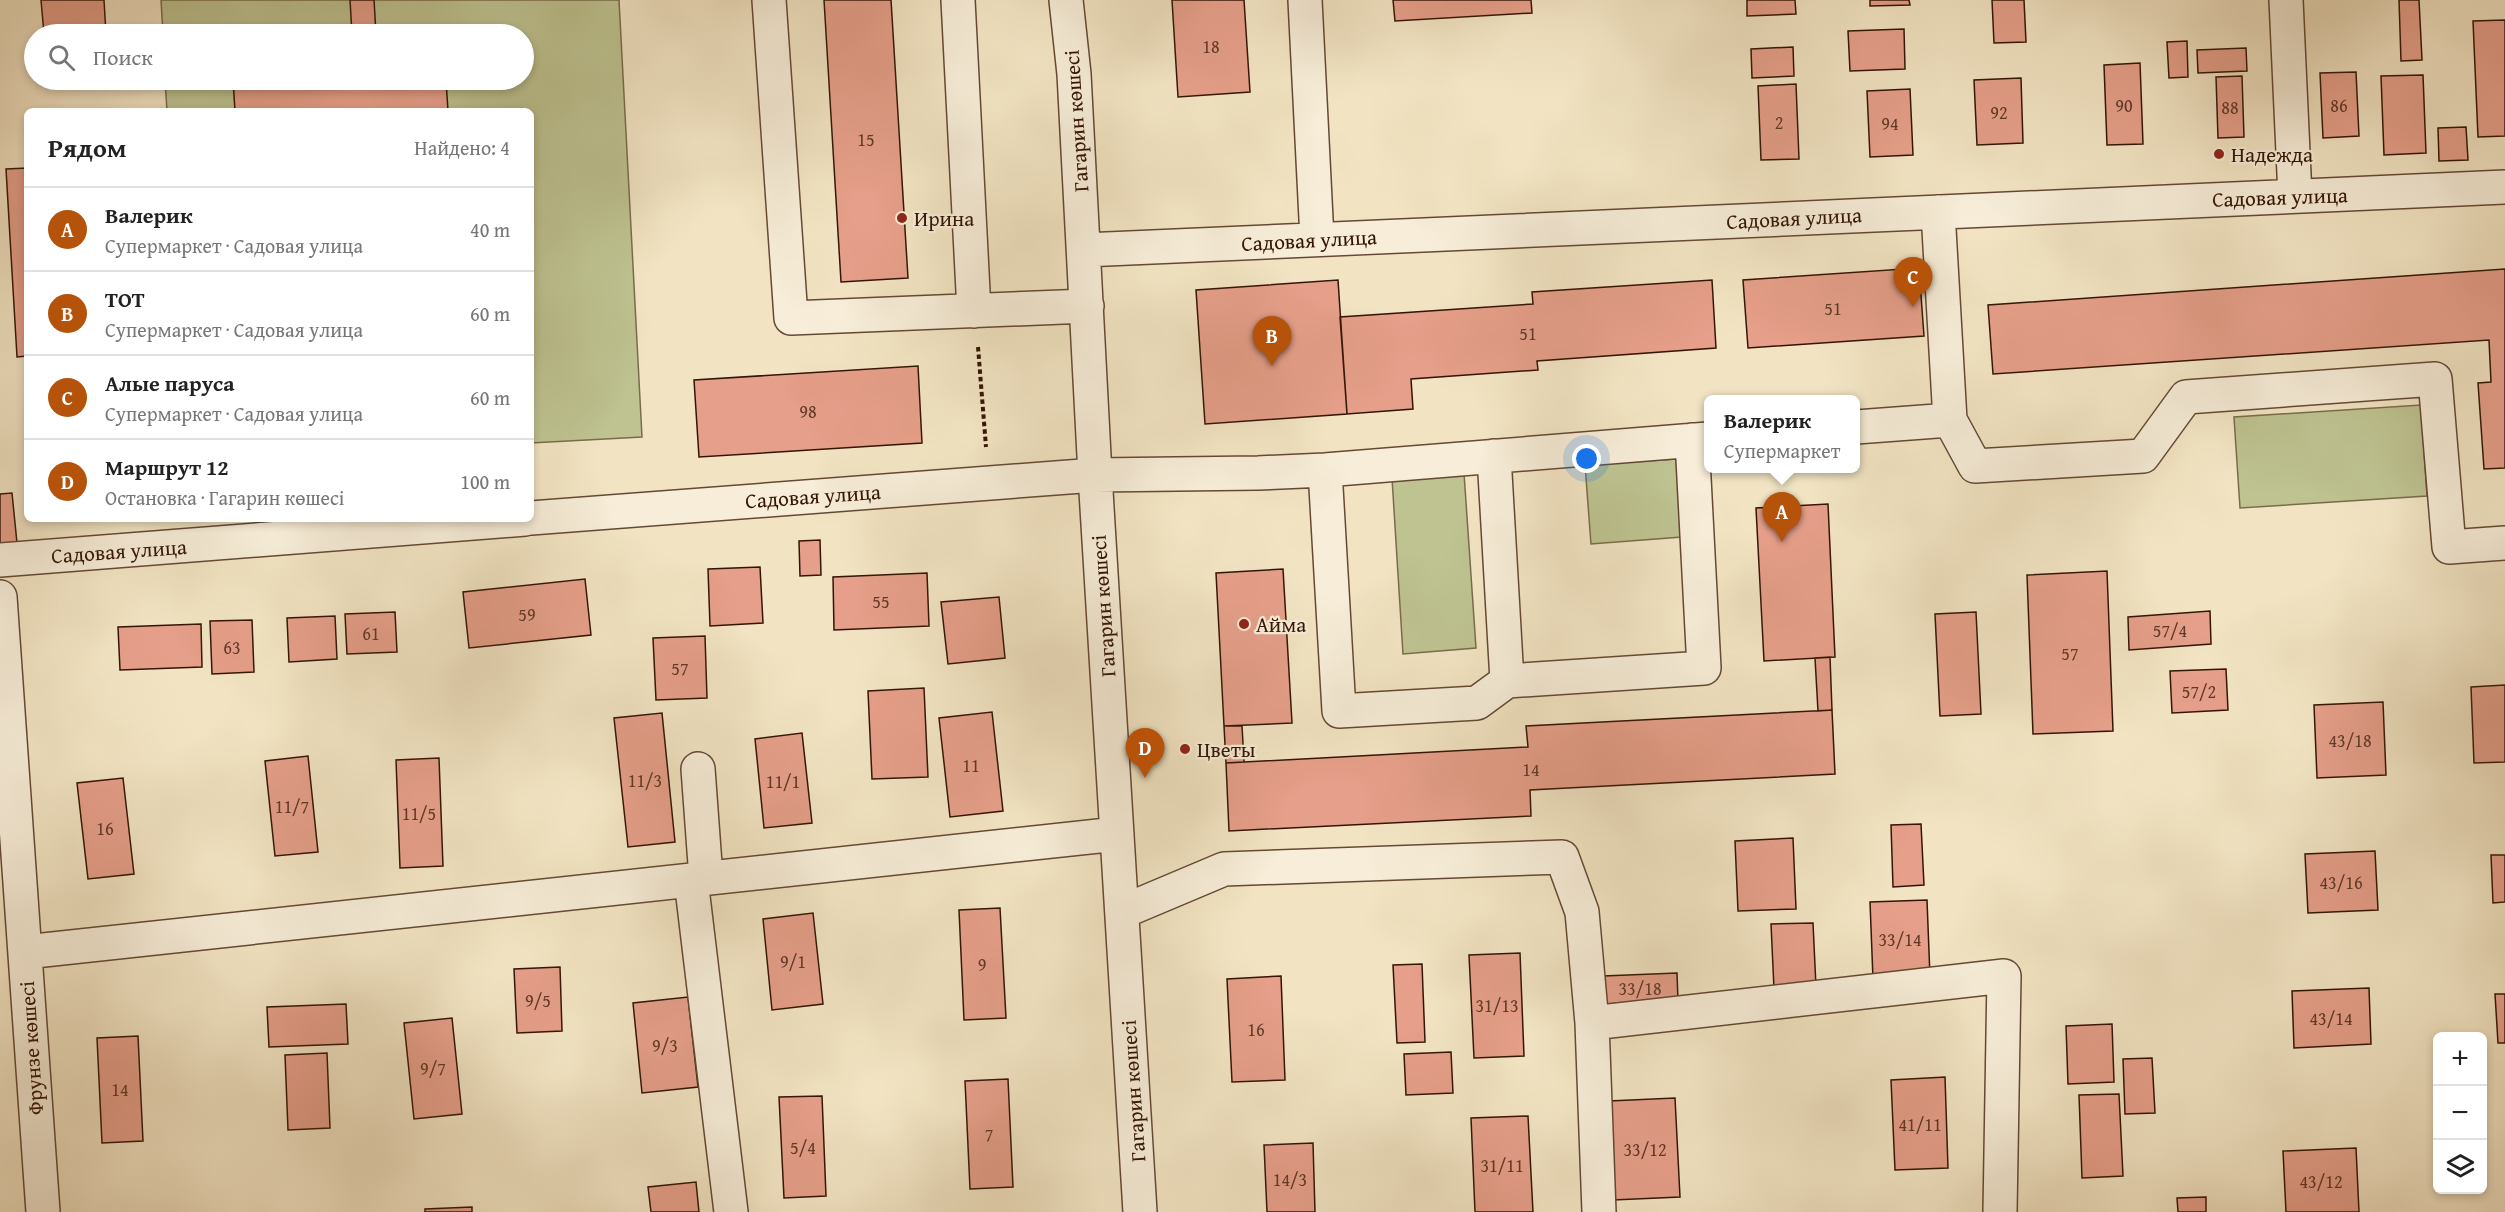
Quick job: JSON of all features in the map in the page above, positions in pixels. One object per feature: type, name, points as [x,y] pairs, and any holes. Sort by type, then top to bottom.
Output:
[{"type":"street","points":[[769,0],[791,318],[1087,306]]},
{"type":"street","points":[[958,0],[975,311]]},
{"type":"street","name":"Гагарин көшесі","points":[[1066,0],[1074,74],[1095,475],[1140,1212]]},
{"type":"street","points":[[1305,0],[1317,239]]},
{"type":"street","points":[[2286,0],[2295,196]]},
{"type":"street","name":"Садовая улица","points":[[1084,250],[2505,187]]},
{"type":"street","points":[[1938,212],[1950,420],[1975,466],[2143,456],[2186,397],[2435,379],[2449,547],[2505,543]]},
{"type":"street","points":[[1860,427],[1950,420]]},
{"type":"street","points":[[1325,470],[1339,711],[1477,703],[1507,681],[1704,668],[1700,440]]},
{"type":"street","name":"Садовая улица","points":[[534,519],[1095,475],[1325,470],[1700,440]]},
{"type":"street","points":[[1494,456],[1507,681]]},
{"type":"street","name":"Садовая улица","points":[[0,560],[487,522]]},
{"type":"street","name":"Фрунзе көшесі","points":[[0,597],[43,1212]]},
{"type":"street","points":[[699,769],[698,879],[731,1212]]},
{"type":"street","points":[[25,952],[1117,834]]},
{"type":"street","points":[[1122,912],[1224,869],[1562,857],[1582,912],[1592,1023],[1599,1212]]},
{"type":"street","points":[[1592,1023],[2004,976],[2000,1212]]},
{"type":"path","points":[[975,311],[989,483]]},
{"type":"green space","points":[[161,0],[619,0],[642,437],[534,443],[534,108],[167,108],[166,90],[534,90],[534,24],[162,24]]},
{"type":"green space","points":[[2421,405],[2427,496],[2240,508],[2234,417]]},
{"type":"green space","points":[[1676,459],[1682,537],[1591,544],[1585,465]]},
{"type":"green space","points":[[1464,473],[1476,648],[1403,654],[1392,478]]},
{"type":"building","points":[[41,0],[104,0],[105,24],[43,24]]},
{"type":"building","points":[[350,0],[374,0],[375,24],[351,24]]},
{"type":"building","points":[[824,0],[891,0],[908,278],[841,282]]},
{"type":"building","points":[[1172,0],[1244,0],[1250,92],[1178,97]]},
{"type":"building","points":[[1393,0],[1531,0],[1532,13],[1395,21]]},
{"type":"building","points":[[1747,0],[1795,0],[1796,14],[1747,16]]},
{"type":"building","points":[[1870,0],[1909,0],[1910,5],[1870,6]]},
{"type":"building","points":[[1992,0],[2024,0],[2026,42],[1994,43]]},
{"type":"building","points":[[2399,0],[2419,0],[2422,60],[2401,61]]},
{"type":"building","points":[[2505,20],[2505,136],[2478,137],[2473,21]]},
{"type":"building","points":[[1904,29],[1905,69],[1850,71],[1848,31]]},
{"type":"building","points":[[2187,41],[2188,77],[2169,78],[2167,42]]},
{"type":"building","points":[[1793,47],[1794,76],[1752,78],[1751,49]]},
{"type":"building","points":[[2246,48],[2247,71],[2198,73],[2197,50]]},
{"type":"building","points":[[2140,63],[2143,144],[2107,145],[2104,65]]},
{"type":"building","points":[[2356,72],[2359,136],[2323,138],[2320,73]]},
{"type":"building","points":[[2423,75],[2426,153],[2384,155],[2381,76]]},
{"type":"building","points":[[2242,76],[2244,137],[2218,138],[2216,77]]},
{"type":"building","points":[[2021,78],[2023,143],[1977,145],[1974,80]]},
{"type":"building","points":[[1796,84],[1799,159],[1761,160],[1758,86]]},
{"type":"building","points":[[1910,89],[1913,155],[1870,157],[1867,91]]},
{"type":"building","points":[[234,90],[447,90],[448,108],[235,108]]},
{"type":"building","points":[[2466,127],[2468,160],[2439,161],[2438,128]]},
{"type":"building","points":[[24,168],[24,356],[17,357],[6,169]]},
{"type":"building","points":[[1919,268],[1924,336],[1748,348],[1743,280]]},
{"type":"building","points":[[2505,269],[2505,468],[2484,469],[2478,383],[2491,382],[2489,340],[1993,374],[1988,305]]},
{"type":"building","points":[[1338,280],[1347,414],[1205,424],[1196,290]]},
{"type":"building","points":[[1712,280],[1716,348],[1537,361],[1538,370],[1411,379],[1413,409],[1347,414],[1340,317],[1533,304],[1532,292]]},
{"type":"building","points":[[918,366],[922,443],[699,457],[694,380]]},
{"type":"building","points":[[12,493],[17,543],[0,544],[0,494]]},
{"type":"building","points":[[1828,504],[1835,657],[1764,661],[1756,508]]},
{"type":"building","points":[[820,540],[821,575],[800,576],[799,541]]},
{"type":"building","points":[[760,567],[763,623],[710,626],[708,569]]},
{"type":"building","points":[[1283,569],[1292,723],[1224,726],[1216,573]]},
{"type":"building","points":[[2107,571],[2113,731],[2033,734],[2027,575]]},
{"type":"building","points":[[927,573],[929,626],[834,630],[833,577]]},
{"type":"building","points":[[585,579],[591,635],[469,648],[463,592]]},
{"type":"building","points":[[999,597],[1005,658],[948,664],[941,602]]},
{"type":"building","points":[[2210,611],[2211,644],[2129,650],[2128,617]]},
{"type":"building","points":[[395,612],[397,652],[347,654],[345,614]]},
{"type":"building","points":[[1976,612],[1981,714],[1940,716],[1935,614]]},
{"type":"building","points":[[335,616],[337,659],[289,662],[287,618]]},
{"type":"building","points":[[252,620],[254,672],[212,674],[210,621]]},
{"type":"building","points":[[201,624],[202,667],[120,670],[118,627]]},
{"type":"building","points":[[705,636],[707,698],[656,700],[653,638]]},
{"type":"building","points":[[1830,657],[1832,710],[1818,711],[1815,658]]},
{"type":"building","points":[[2226,669],[2228,710],[2172,713],[2170,671]]},
{"type":"building","points":[[2505,685],[2505,762],[2474,763],[2471,687]]},
{"type":"building","points":[[924,688],[928,777],[872,779],[868,691]]},
{"type":"building","points":[[2383,702],[2386,775],[2317,778],[2314,705]]},
{"type":"building","points":[[1832,710],[1835,774],[1530,790],[1531,816],[1229,831],[1226,763],[1528,747],[1526,726]]},
{"type":"building","points":[[992,712],[1003,811],[950,817],[939,718]]},
{"type":"building","points":[[662,713],[675,842],[628,847],[614,718]]},
{"type":"building","points":[[1224,726],[1242,726],[1244,762],[1226,763]]},
{"type":"building","points":[[802,733],[812,823],[764,828],[755,739]]},
{"type":"building","points":[[308,756],[318,852],[275,856],[265,761]]},
{"type":"building","points":[[439,758],[443,866],[400,868],[396,760]]},
{"type":"building","points":[[123,778],[134,874],[88,879],[77,783]]},
{"type":"building","points":[[1921,824],[1924,885],[1893,887],[1891,825]]},
{"type":"building","points":[[1793,838],[1796,909],[1738,911],[1735,841]]},
{"type":"building","points":[[2375,851],[2378,910],[2308,913],[2305,854]]},
{"type":"building","points":[[2491,855],[2505,855],[2505,902],[2493,903]]},
{"type":"building","points":[[1927,900],[1930,977],[1873,979],[1870,902]]},
{"type":"building","points":[[1000,908],[1006,1018],[964,1020],[959,910]]},
{"type":"building","points":[[813,913],[823,1004],[772,1010],[763,919]]},
{"type":"building","points":[[1813,923],[1816,987],[1774,989],[1771,924]]},
{"type":"building","points":[[1520,953],[1524,1056],[1474,1058],[1469,955]]},
{"type":"building","points":[[1422,964],[1425,1042],[1397,1043],[1393,965]]},
{"type":"building","points":[[560,967],[562,1031],[517,1033],[514,969]]},
{"type":"building","points":[[1677,973],[1678,1001],[1604,1004],[1603,976]]},
{"type":"building","points":[[1281,976],[1285,1080],[1232,1082],[1227,979]]},
{"type":"building","points":[[2369,988],[2371,1044],[2294,1048],[2292,991]]},
{"type":"building","points":[[2495,994],[2505,994],[2505,1043],[2498,1043]]},
{"type":"building","points":[[688,997],[698,1087],[642,1093],[633,1003]]},
{"type":"building","points":[[346,1004],[348,1044],[269,1047],[267,1007]]},
{"type":"building","points":[[452,1018],[462,1114],[414,1119],[404,1023]]},
{"type":"building","points":[[2112,1024],[2114,1082],[2068,1084],[2066,1026]]},
{"type":"building","points":[[138,1036],[143,1141],[102,1143],[97,1038]]},
{"type":"building","points":[[1451,1052],[1453,1093],[1406,1095],[1404,1054]]},
{"type":"building","points":[[327,1053],[330,1128],[288,1130],[285,1055]]},
{"type":"building","points":[[2152,1058],[2155,1113],[2125,1114],[2123,1059]]},
{"type":"building","points":[[1945,1077],[1948,1168],[1895,1170],[1891,1080]]},
{"type":"building","points":[[1008,1079],[1013,1187],[970,1189],[965,1081]]},
{"type":"building","points":[[2119,1094],[2123,1176],[2082,1178],[2079,1095]]},
{"type":"building","points":[[822,1096],[826,1196],[784,1198],[779,1097]]},
{"type":"building","points":[[1675,1098],[1680,1197],[1613,1200],[1609,1101]]},
{"type":"building","points":[[1528,1116],[1533,1212],[1475,1212],[1471,1118]]},
{"type":"building","points":[[1313,1143],[1315,1212],[1267,1212],[1264,1145]]},
{"type":"building","points":[[2356,1148],[2359,1212],[2286,1212],[2283,1151]]},
{"type":"building","points":[[696,1182],[699,1212],[651,1212],[648,1187]]},
{"type":"building","points":[[2206,1197],[2206,1212],[2178,1212],[2177,1198]]},
{"type":"building","points":[[472,1207],[472,1212],[425,1212],[425,1209]]},
{"type":"place","name":"Надежда","points":[[2219,154]]},
{"type":"place","name":"Ирина","points":[[902,218]]},
{"type":"place","name":"Алые паруса","points":[[1913,307]]},
{"type":"place","name":"ТОТ","points":[[1272,366]]},
{"type":"place","name":"Валерик","points":[[1782,542]]},
{"type":"place","name":"Айма","points":[[1244,624]]},
{"type":"place","name":"Цветы","points":[[1185,749]]},
{"type":"place","name":"Маршрут 12","points":[[1145,778]]}]
